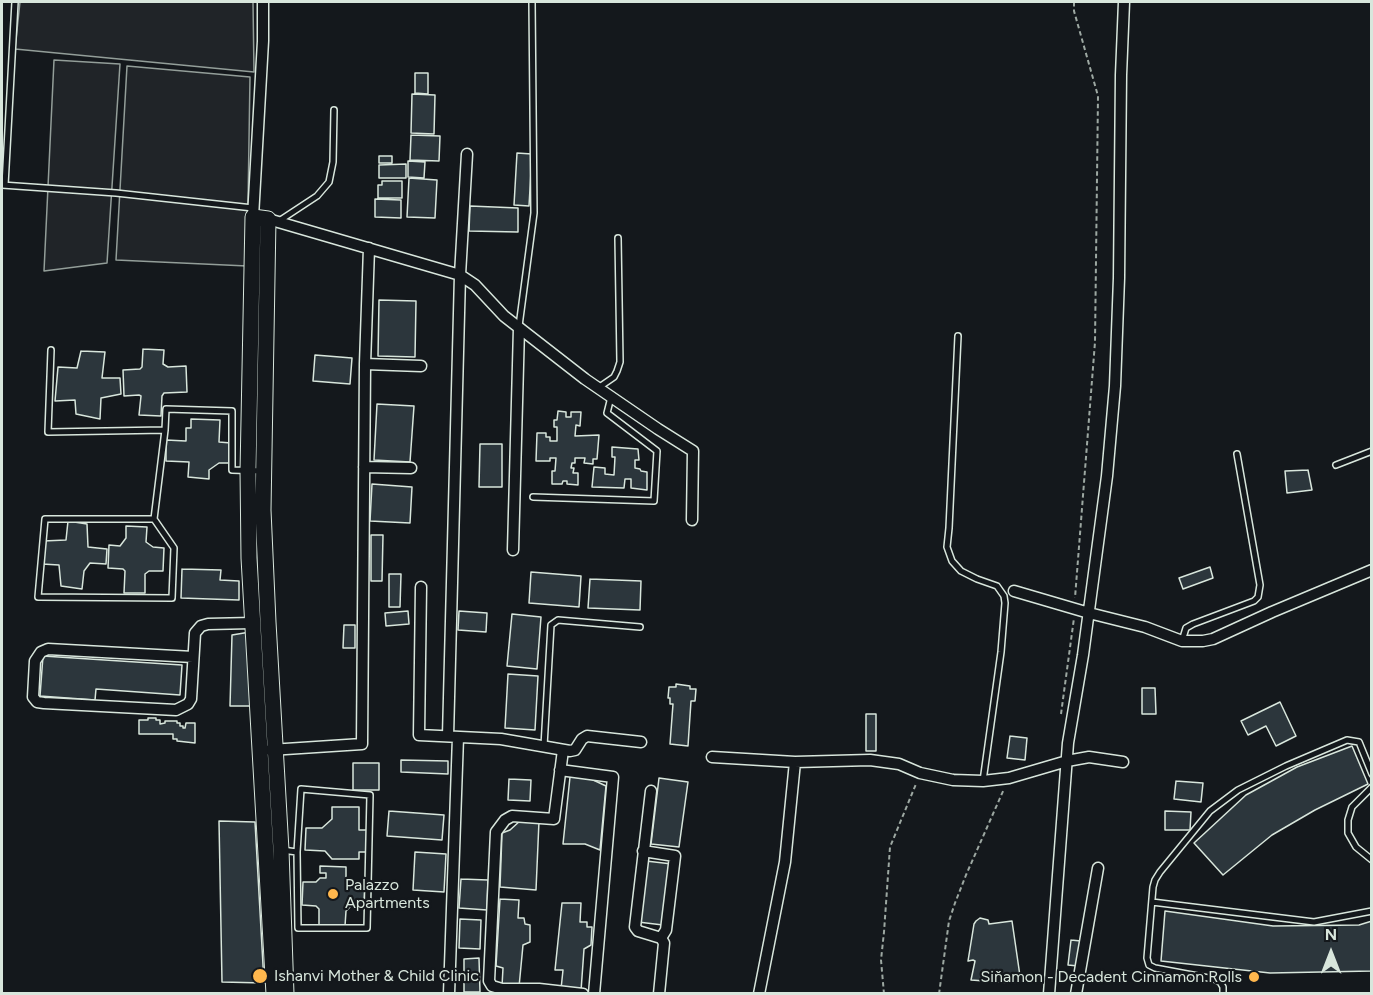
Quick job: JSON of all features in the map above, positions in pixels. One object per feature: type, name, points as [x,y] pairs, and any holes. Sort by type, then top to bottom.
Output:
[{"type":"street","points":[[262,2],[263,41],[253,212],[248,471],[252,623],[268,751]]},
{"type":"street","points":[[1049,993],[1068,743],[1089,613],[1107,476],[1115,386],[1124,2]]},
{"type":"street","points":[[449,993],[460,275],[466,154]]},
{"type":"street","points":[[253,212],[273,220],[460,275],[475,285],[504,316],[519,328],[611,398],[693,451],[692,520]]},
{"type":"street","points":[[273,220],[263,510],[268,622],[268,751],[273,850],[286,993]]},
{"type":"street","points":[[268,751],[362,744],[365,364],[369,248]]},
{"type":"street","points":[[513,550],[519,328]]},
{"type":"street","points":[[365,364],[421,366]]},
{"type":"street","points":[[364,467],[411,468]]},
{"type":"street","points":[[1014,591],[1145,627],[1182,641],[1203,641],[1214,639],[1371,570]]},
{"type":"street","points":[[421,587],[419,735],[501,739],[570,751],[575,750],[587,736],[641,742]]},
{"type":"street","points":[[194,657],[48,649],[41,652],[35,661],[33,697],[37,702],[44,704],[176,710],[188,704],[191,699],[194,657],[195,633],[201,626],[252,623]]},
{"type":"street","points":[[562,750],[554,819],[512,816],[505,820],[496,832],[489,981],[492,987],[502,989],[583,993]]},
{"type":"street","points":[[712,758],[795,762],[870,760],[899,764],[920,773],[952,780],[983,781],[1009,778],[1067,761],[1089,758],[1123,762]]},
{"type":"street","points":[[759,993],[785,862],[795,762]]},
{"type":"street","points":[[560,770],[614,777],[594,993]]},
{"type":"street","points":[[651,791],[635,927],[638,931],[661,938],[664,943],[659,993]]},
{"type":"street","points":[[273,850],[274,993]]},
{"type":"street","points":[[643,850],[675,856],[666,930],[661,938]]},
{"type":"street","points":[[1076,993],[1098,868]]},
{"type":"lane","points":[[15,2],[3,185],[116,193],[253,212]]},
{"type":"lane","points":[[519,328],[534,213],[532,2]]},
{"type":"lane","points":[[273,220],[317,196],[329,182],[333,162],[334,110]]},
{"type":"lane","points":[[598,388],[614,377],[620,362],[618,238]]},
{"type":"lane","points":[[958,336],[947,547],[952,561],[961,571],[997,586],[1004,596],[1005,603],[1001,652],[983,781]]},
{"type":"lane","points":[[51,350],[48,432],[165,430]]},
{"type":"lane","points":[[533,497],[654,501],[657,452],[607,413],[611,398]]},
{"type":"lane","points":[[154,519],[45,519],[38,597],[172,598],[174,548],[154,519],[166,409],[232,411],[232,470],[264,471]]},
{"type":"lane","points":[[1336,465],[1371,451]]},
{"type":"lane","points":[[1182,641],[1186,628],[1254,601],[1258,597],[1260,585],[1237,454]]},
{"type":"lane","points":[[544,746],[551,625],[558,620],[640,627]]},
{"type":"lane","points":[[1223,993],[1220,982],[1214,979],[1149,965],[1147,958],[1153,887],[1160,872],[1210,811],[1238,790],[1286,766],[1347,740],[1359,742],[1371,774]]},
{"type":"lane","points":[[1371,787],[1352,807],[1348,820],[1348,833],[1356,848],[1371,860]]},
{"type":"lane","points":[[301,789],[370,795],[368,928],[298,928],[297,852],[301,789]]},
{"type":"lane","points":[[273,850],[297,852]]},
{"type":"lane","points":[[1152,902],[1314,922],[1371,911]]},
{"type":"path","points":[[1060,715],[1074,609],[1095,342],[1098,96],[1074,11],[1074,2]]},
{"type":"path","points":[[884,993],[881,960],[890,847],[920,773]]},
{"type":"path","points":[[939,993],[949,921],[1009,778]]},
{"type":"shaded area","points":[[20,2],[253,2],[254,72],[15,49]]},
{"type":"shaded area","points":[[54,60],[120,64],[107,263],[44,271]]},
{"type":"shaded area","points":[[127,66],[250,77],[247,266],[116,260]]},
{"type":"building","points":[[415,73],[428,73],[428,94],[415,93]]},
{"type":"building","points":[[412,94],[435,95],[434,134],[411,133]]},
{"type":"building","points":[[411,135],[440,136],[439,161],[410,160]]},
{"type":"building","points":[[517,153],[532,154],[529,206],[514,205]]},
{"type":"building","points":[[379,156],[392,156],[392,163],[379,163]]},
{"type":"building","points":[[408,161],[425,162],[424,178],[408,177]]},
{"type":"building","points":[[406,164],[406,178],[379,178],[379,165]]},
{"type":"building","points":[[409,178],[437,180],[435,218],[407,217]]},
{"type":"building","points":[[382,181],[402,181],[402,198],[378,198],[378,185],[382,185]]},
{"type":"building","points":[[375,199],[401,200],[401,218],[375,217]]},
{"type":"building","points":[[470,206],[518,208],[518,232],[469,231]]},
{"type":"building","points":[[379,300],[416,301],[415,357],[378,356]]},
{"type":"building","points":[[143,349],[164,350],[163,364],[168,367],[186,366],[187,392],[164,393],[161,416],[139,415],[141,396],[124,396],[123,370],[142,367]]},
{"type":"building","points":[[81,351],[105,352],[102,378],[120,378],[121,394],[101,398],[100,419],[76,414],[75,400],[55,401],[58,367],[77,368]]},
{"type":"building","points":[[315,355],[352,358],[350,384],[313,381]]},
{"type":"building","points":[[377,404],[414,406],[410,462],[374,460]]},
{"type":"building","points":[[558,411],[566,412],[566,417],[571,417],[571,412],[581,412],[580,426],[576,425],[575,436],[599,435],[597,459],[593,459],[593,464],[584,463],[585,458],[575,458],[575,463],[572,463],[573,473],[578,473],[578,485],[567,484],[567,481],[563,481],[562,484],[552,484],[552,471],[555,471],[556,458],[550,458],[550,461],[536,461],[537,433],[546,433],[550,441],[557,441],[557,427],[554,427],[554,420],[557,420]]},
{"type":"building","points":[[191,419],[220,420],[219,442],[231,443],[230,463],[219,463],[209,470],[209,479],[188,477],[189,462],[166,461],[166,440],[186,441],[186,428],[191,428]]},
{"type":"building","points":[[480,444],[502,444],[502,487],[479,487]]},
{"type":"building","points":[[612,447],[638,449],[639,460],[635,460],[635,468],[647,472],[647,490],[631,488],[631,479],[625,479],[624,488],[592,487],[594,467],[605,468],[605,474],[614,475],[615,457],[612,457]]},
{"type":"building","points":[[1308,470],[1312,490],[1287,493],[1285,471]]},
{"type":"building","points":[[372,484],[412,487],[410,523],[370,521]]},
{"type":"building","points":[[68,521],[87,524],[88,547],[107,549],[106,564],[90,563],[84,571],[82,589],[61,586],[59,565],[42,564],[43,541],[66,540]]},
{"type":"building","points":[[126,526],[147,527],[146,542],[153,547],[164,548],[163,571],[149,571],[145,574],[145,593],[124,593],[125,571],[108,568],[109,545],[120,546],[126,538]]},
{"type":"building","points":[[371,535],[383,535],[382,581],[371,581]]},
{"type":"building","points":[[1210,567],[1213,578],[1183,589],[1179,578]]},
{"type":"building","points":[[182,569],[221,570],[220,580],[239,581],[239,600],[181,598]]},
{"type":"building","points":[[531,572],[581,576],[579,607],[529,603]]},
{"type":"building","points":[[389,574],[401,574],[400,607],[389,607]]},
{"type":"building","points":[[590,579],[641,581],[640,610],[588,608]]},
{"type":"building","points":[[408,611],[409,624],[386,626],[385,613]]},
{"type":"building","points":[[459,611],[487,613],[486,632],[458,630]]},
{"type":"building","points":[[512,614],[541,617],[537,669],[507,666]]},
{"type":"building","points":[[344,625],[355,625],[355,648],[343,648]]},
{"type":"building","points":[[250,632],[256,706],[230,706],[232,635]]},
{"type":"building","points":[[43,656],[182,665],[180,695],[96,689],[95,700],[40,696]]},
{"type":"building","points":[[508,674],[538,676],[535,730],[505,728]]},
{"type":"building","points":[[676,684],[696,689],[695,701],[691,701],[688,746],[670,744],[673,704],[670,704],[670,698],[668,698],[669,687],[676,687]]},
{"type":"building","points":[[1142,688],[1155,688],[1156,714],[1142,714]]},
{"type":"building","points":[[1280,702],[1296,736],[1276,746],[1266,726],[1248,735],[1241,721]]},
{"type":"building","points":[[866,714],[876,714],[876,751],[866,751]]},
{"type":"building","points":[[148,718],[160,720],[160,724],[165,721],[177,721],[183,728],[186,723],[195,723],[195,743],[177,741],[173,739],[173,734],[139,734],[139,720],[148,720]]},
{"type":"building","points":[[1010,736],[1027,738],[1025,760],[1007,758]]},
{"type":"building","points":[[1352,746],[1368,784],[1315,810],[1272,835],[1223,875],[1194,843],[1246,795],[1297,767]]},
{"type":"building","points":[[401,760],[448,761],[448,774],[401,772]]},
{"type":"building","points":[[353,763],[379,763],[379,790],[353,790]]},
{"type":"building","points":[[570,777],[589,778],[606,786],[600,850],[585,844],[563,844]]},
{"type":"building","points":[[659,778],[688,782],[679,847],[651,844]]},
{"type":"building","points":[[509,779],[531,780],[530,801],[508,800]]},
{"type":"building","points":[[1176,781],[1203,783],[1201,802],[1174,799]]},
{"type":"building","name":"Palazzo Apartments","points":[[332,807],[359,807],[359,830],[367,830],[367,852],[359,852],[359,859],[332,859],[325,851],[305,850],[306,828],[322,828],[332,819]]},
{"type":"building","points":[[389,811],[444,815],[442,840],[387,836]]},
{"type":"building","points":[[1165,811],[1191,812],[1190,830],[1165,830]]},
{"type":"building","points":[[521,820],[539,821],[536,890],[500,887],[502,833],[510,830]]},
{"type":"building","points":[[219,821],[255,822],[264,983],[222,982]]},
{"type":"building","points":[[415,852],[446,854],[444,892],[413,890]]},
{"type":"building","points":[[646,861],[672,864],[663,925],[638,922]]},
{"type":"building","name":"Palazzo Apartments","points":[[320,866],[346,867],[346,879],[351,883],[365,884],[364,907],[351,906],[346,911],[345,926],[319,925],[319,909],[316,906],[302,905],[303,882],[316,882],[320,878],[326,878],[326,873],[320,873]]},
{"type":"building","points":[[461,879],[488,880],[487,910],[459,908]]},
{"type":"building","points":[[500,899],[519,900],[518,918],[524,918],[525,924],[530,925],[530,942],[523,945],[519,987],[502,986],[503,968],[496,966]]},
{"type":"building","points":[[562,903],[581,903],[580,922],[587,922],[587,927],[592,927],[591,945],[584,949],[581,991],[561,989],[563,970],[555,970]]},
{"type":"building","points":[[1165,911],[1273,926],[1359,925],[1372,921],[1372,971],[1270,973],[1161,961]]},
{"type":"building","points":[[980,918],[988,920],[989,924],[1012,921],[1020,976],[1016,982],[971,980],[975,961],[968,961],[974,924]]},
{"type":"building","points":[[460,919],[481,920],[480,949],[459,948]]},
{"type":"building","points":[[1071,940],[1081,941],[1078,966],[1068,965]]},
{"type":"building","points":[[479,958],[480,992],[464,992],[464,959]]},
{"type":"place","name":"Palazzo Apartments","points":[[333,894]]},
{"type":"place","name":"Ishanvi Mother & Child Clinic","points":[[260,976]]},
{"type":"place","name":"Siňamon - Decadent Cinnamon Rolls","points":[[1254,977]]}]
